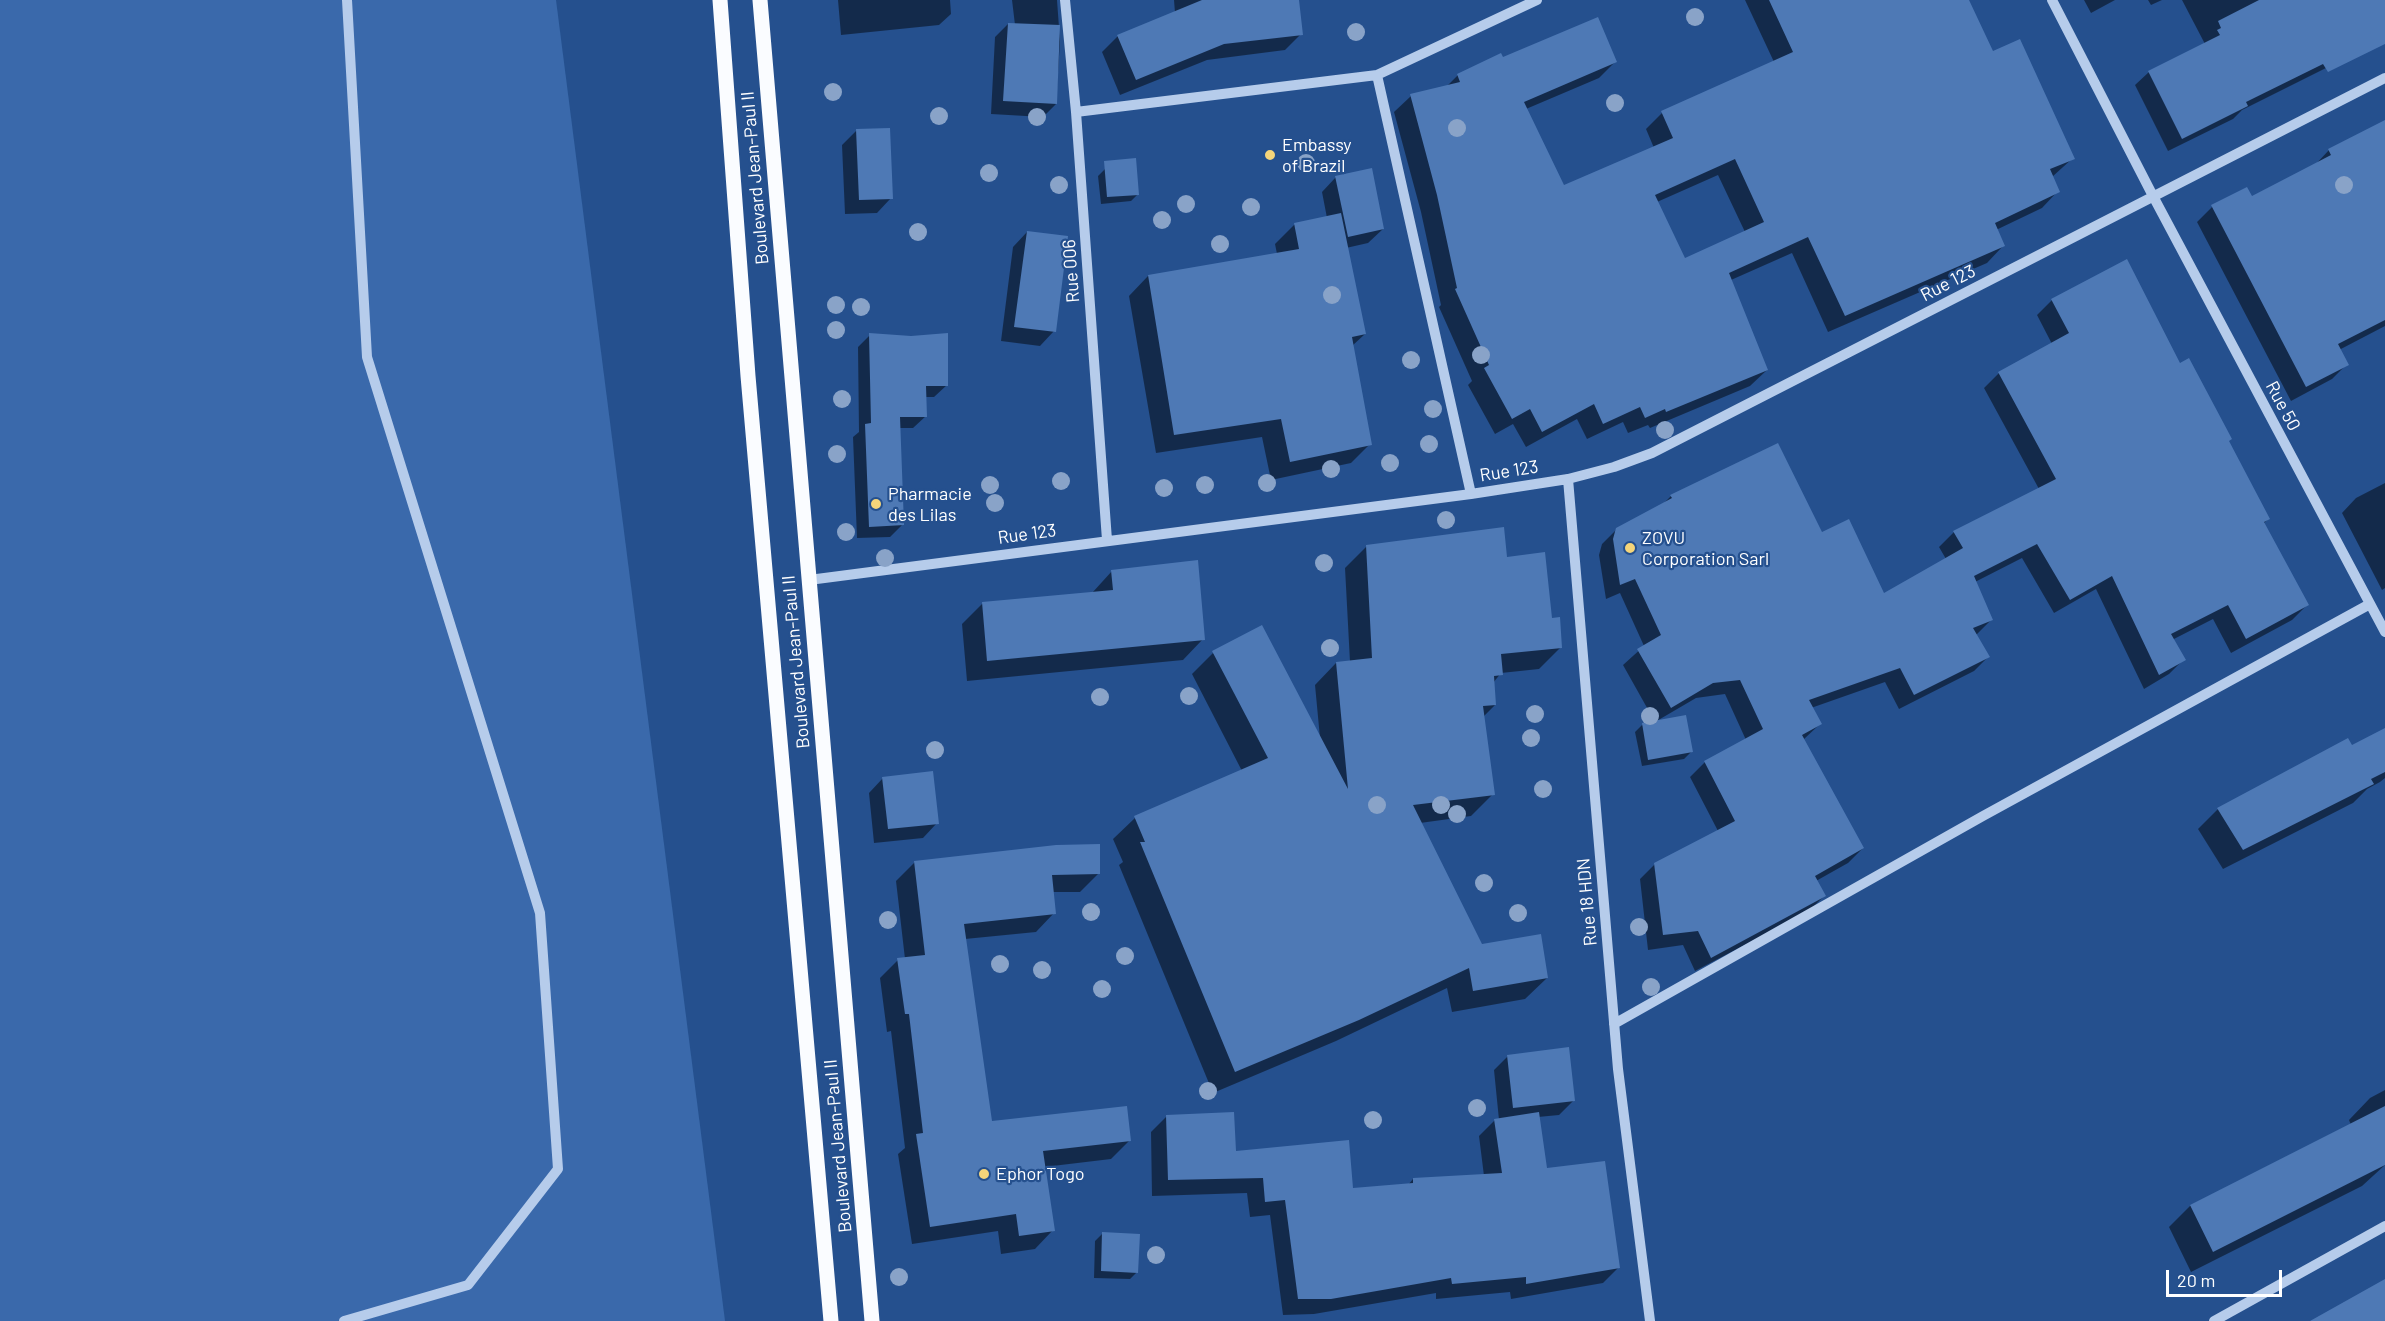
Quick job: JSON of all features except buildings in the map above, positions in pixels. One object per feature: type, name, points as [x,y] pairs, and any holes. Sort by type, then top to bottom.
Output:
[{"type":"main road","name":"Boulevard Jean-Paul II","points":[[720,0],[748,376],[831,1321]]},
{"type":"main road","name":"Boulevard Jean-Paul II","points":[[760,0],[872,1321]]},
{"type":"street","points":[[344,1321],[468,1285],[558,1169],[540,913],[367,357],[347,0]]},
{"type":"street","name":"Rue 006","points":[[1065,0],[1076,112],[1107,540]]},
{"type":"street","points":[[1076,112],[1377,75],[1537,0]]},
{"type":"street","name":"Rue 50","points":[[2052,0],[2153,196],[2385,632]]},
{"type":"street","points":[[1377,75],[1471,494]]},
{"type":"street","name":"Rue 123","points":[[809,580],[1471,494],[1568,478],[1614,467],[1652,453],[2385,78]]},
{"type":"street","name":"Rue 18 HDN","points":[[1568,478],[1614,1024],[1650,1321]]},
{"type":"street","points":[[1614,1024],[1983,816],[2370,604]]},
{"type":"street","points":[[2214,1321],[2385,1226]]},
{"type":"shaded area","points":[[0,0],[556,0],[725,1321],[0,1321]]},
{"type":"place","name":"Embassy of Brazil","points":[[1270,155]]},
{"type":"place","name":"Pharmacie des Lilas","points":[[876,504]]},
{"type":"place","name":"ZOVU Corporation Sarl","points":[[1630,548]]},
{"type":"place","name":"Ephor Togo","points":[[984,1174]]}]
